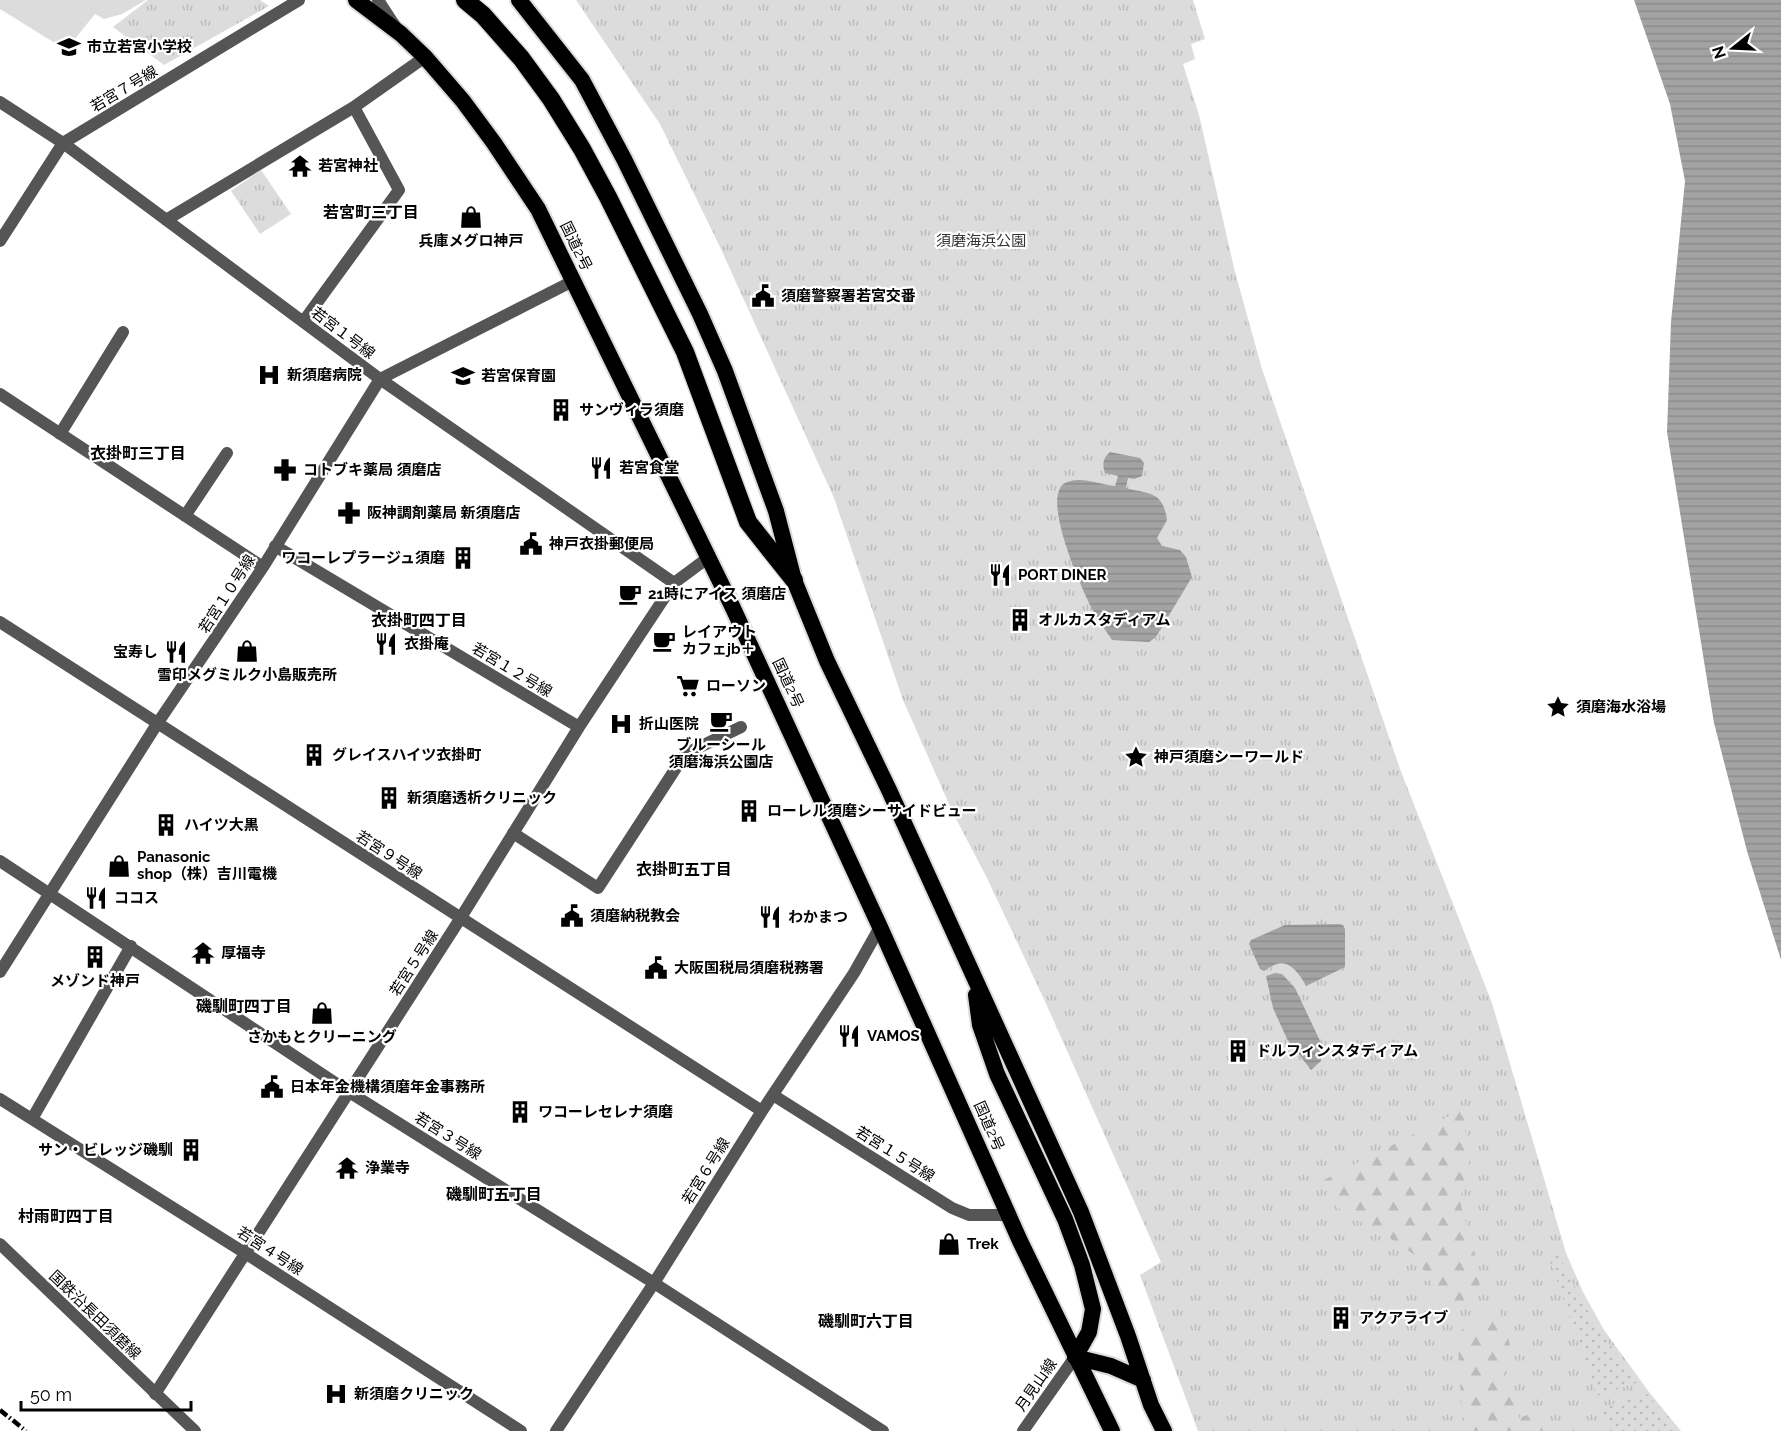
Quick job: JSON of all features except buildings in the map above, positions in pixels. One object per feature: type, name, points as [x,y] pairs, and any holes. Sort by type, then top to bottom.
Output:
[{"type":"highway","name":"国道2号","points":[[356,0],[401,34],[425,57],[463,101],[538,209],[709,557],[880,927],[1009,1215],[1112,1431]]},
{"type":"highway","points":[[465,0],[483,15],[521,58],[551,99],[582,148],[685,352],[748,522],[794,580]]},
{"type":"highway","points":[[521,1],[582,80],[624,159],[700,314],[725,372],[776,511],[794,580],[827,661],[889,790],[1081,1212],[1099,1256],[1151,1405],[1164,1431]]},
{"type":"highway","points":[[973,975],[980,1025],[997,1074],[1065,1219],[1082,1265],[1093,1309],[1089,1332],[1075,1357],[1111,1366],[1143,1380]]},
{"type":"street","name":"若宮７号線","points":[[1,239],[63,143],[299,0]]},
{"type":"street","points":[[378,0],[401,34]]},
{"type":"street","points":[[166,220],[354,107],[425,57]]},
{"type":"street","name":"若宮１号線","points":[[0,102],[63,143],[380,380],[674,583]]},
{"type":"street","points":[[303,322],[399,190],[354,107]]},
{"type":"street","points":[[380,380],[573,281]]},
{"type":"street","points":[[60,434],[123,332]]},
{"type":"street","name":"若宮１０号線","points":[[0,972],[157,724],[263,567],[380,380]]},
{"type":"street","points":[[0,394],[263,567]]},
{"type":"street","points":[[185,516],[227,453]]},
{"type":"street","name":"若宮１２号線","points":[[275,546],[579,727]]},
{"type":"street","name":"若宮５号線","points":[[155,1394],[350,1092],[579,727],[674,583],[709,557]]},
{"type":"street","name":"若宮９号線","points":[[0,622],[762,1111]]},
{"type":"street","points":[[513,833],[598,888],[685,754],[741,727]]},
{"type":"street","name":"若宮３号線","points":[[0,861],[350,1092],[654,1283],[883,1431]]},
{"type":"street","name":"若宮６号線","points":[[556,1431],[654,1283],[762,1111],[854,973],[880,927]]},
{"type":"street","points":[[32,1119],[131,946]]},
{"type":"street","name":"若宮１５号線","points":[[773,1095],[952,1208],[969,1215],[1009,1215]]},
{"type":"street","name":"若宮４号線","points":[[0,1099],[521,1431]]},
{"type":"street","name":"国鉄沿長田須磨線","points":[[0,1244],[195,1431]]},
{"type":"street","name":"月見山線","points":[[1023,1431],[1075,1357]]},
{"type":"green space","points":[[0,0],[146,0],[122,14],[104,19],[95,14],[66,50],[0,9]]},
{"type":"green space","points":[[148,0],[260,0],[269,6],[164,65],[113,27]]},
{"type":"green space","name":"須磨海浜公園","points":[[576,0],[1193,0],[1205,39],[1191,44],[1195,59],[1183,64],[1199,115],[1235,272],[1262,369],[1400,769],[1492,1003],[1566,1253],[1583,1292],[1604,1330],[1649,1392],[1681,1431],[1198,1431],[1140,1275],[1161,1262],[1048,1008],[987,878],[953,813],[903,700],[834,498],[720,247],[660,124]]},
{"type":"green space","points":[[261,170],[291,214],[260,234],[231,191]]},
{"type":"green space","points":[[1463,1109],[1470,1171],[1462,1188],[1461,1206],[1481,1275],[1478,1294],[1448,1313],[1415,1255],[1367,1223],[1349,1219],[1342,1214],[1324,1180]]},
{"type":"green space","points":[[1559,1255],[1594,1321],[1639,1382],[1597,1396],[1549,1258]]},
{"type":"green space","points":[[1498,1307],[1516,1363],[1502,1368],[1519,1418],[1537,1412],[1543,1431],[1461,1431],[1463,1428],[1457,1333]]},
{"type":"green space","points":[[1646,1393],[1679,1431],[1609,1431],[1601,1408]]},
{"type":"shaded area","points":[[1634,0],[1781,0],[1781,960],[1747,851],[1714,723],[1667,432],[1671,322],[1685,181],[1670,104]]},
{"type":"shaded area","points":[[1110,452],[1140,458],[1144,463],[1142,476],[1134,479],[1128,478],[1126,488],[1154,495],[1162,504],[1167,520],[1157,538],[1162,546],[1180,550],[1186,557],[1192,577],[1156,637],[1149,642],[1112,640],[1096,617],[1087,598],[1072,564],[1060,524],[1057,506],[1059,492],[1065,483],[1083,480],[1115,486],[1118,476],[1105,473],[1104,467],[1104,461]]},
{"type":"shaded area","points":[[1339,924],[1345,929],[1345,967],[1306,986],[1298,974],[1286,964],[1277,964],[1264,971],[1260,969],[1249,944],[1251,940],[1285,925]]},
{"type":"shaded area","points":[[1275,973],[1282,974],[1295,988],[1322,1045],[1321,1061],[1311,1070],[1287,1039],[1273,1008],[1266,976]]},
{"type":"pier","points":[[1512,0],[1620,0],[1584,11],[1580,3],[1501,28],[1494,6]]},
{"type":"railway","points":[[0,1410],[26,1431]]},
{"type":"place","name":"市立若宮小学校","points":[[69,47]]},
{"type":"place","name":"若宮神社","points":[[300,166]]},
{"type":"place","name":"兵庫メグロ神戸","points":[[471,217]]},
{"type":"place","name":"須磨警察署若宮交番","points":[[763,296]]},
{"type":"place","name":"新須磨病院","points":[[269,375]]},
{"type":"place","name":"若宮保育園","points":[[463,376]]},
{"type":"place","name":"サンヴィラ須磨","points":[[561,410]]},
{"type":"place","name":"若宮食堂","points":[[601,468]]},
{"type":"place","name":"コトブキ薬局 須磨店","points":[[285,470]]},
{"type":"place","name":"阪神調剤薬局 新須磨店","points":[[349,513]]},
{"type":"place","name":"神戸衣掛郵便局","points":[[531,544]]},
{"type":"place","name":"ワコーレプラージュ須磨","points":[[463,558]]},
{"type":"place","name":"PORT DINER","points":[[1000,575]]},
{"type":"place","name":"21時にアイス 須磨店","points":[[630,594]]},
{"type":"place","name":"オルカスタディアム","points":[[1020,620]]},
{"type":"place","name":"レイアウト カフェjb＋","points":[[664,641]]},
{"type":"place","name":"衣掛庵","points":[[386,644]]},
{"type":"place","name":"雪印メグミルク小島販売所","points":[[247,651]]},
{"type":"place","name":"宝寿し","points":[[176,652]]},
{"type":"place","name":"ローソン","points":[[688,686]]},
{"type":"place","name":"須磨海水浴場","points":[[1558,707]]},
{"type":"place","name":"ブルーシール 須磨海浜公園店","points":[[721,721]]},
{"type":"place","name":"折山医院","points":[[621,724]]},
{"type":"place","name":"グレイスハイツ衣掛町","points":[[314,755]]},
{"type":"place","name":"神戸須磨シーワールド","points":[[1136,757]]},
{"type":"place","name":"新須磨透析クリニック","points":[[389,798]]},
{"type":"place","name":"ローレル須磨シーサイドビュー","points":[[749,811]]},
{"type":"place","name":"ハイツ大黒","points":[[166,825]]},
{"type":"place","name":"Panasonic shop（株）吉川電機","points":[[119,866]]},
{"type":"place","name":"ココス","points":[[96,898]]},
{"type":"place","name":"須磨納税教会","points":[[572,916]]},
{"type":"place","name":"わかまつ","points":[[770,917]]},
{"type":"place","name":"厚福寺","points":[[203,953]]},
{"type":"place","name":"メゾンド神戸","points":[[95,957]]},
{"type":"place","name":"大阪国税局須磨税務署","points":[[656,968]]},
{"type":"place","name":"さかもとクリーニング","points":[[322,1013]]},
{"type":"place","name":"VAMOS","points":[[849,1036]]},
{"type":"place","name":"ドルフィンスタディアム","points":[[1238,1051]]},
{"type":"place","name":"日本年金機構須磨年金事務所","points":[[272,1087]]},
{"type":"place","name":"ワコーレセレナ須磨","points":[[520,1112]]},
{"type":"place","name":"サン・ビレッジ磯馴","points":[[191,1150]]},
{"type":"place","name":"浄業寺","points":[[347,1168]]},
{"type":"place","name":"Trek","points":[[949,1244]]},
{"type":"place","name":"アクアライブ","points":[[1341,1318]]},
{"type":"place","name":"新須磨クリニック","points":[[336,1394]]},
{"type":"district","name":"若宮町三丁目","points":[[371,212]]},
{"type":"district","name":"衣掛町三丁目","points":[[138,453]]},
{"type":"district","name":"衣掛町四丁目","points":[[419,620]]},
{"type":"district","name":"衣掛町五丁目","points":[[684,869]]},
{"type":"district","name":"磯馴町四丁目","points":[[244,1006]]},
{"type":"district","name":"磯馴町五丁目","points":[[494,1194]]},
{"type":"district","name":"村雨町四丁目","points":[[66,1216]]},
{"type":"district","name":"磯馴町六丁目","points":[[866,1321]]}]
